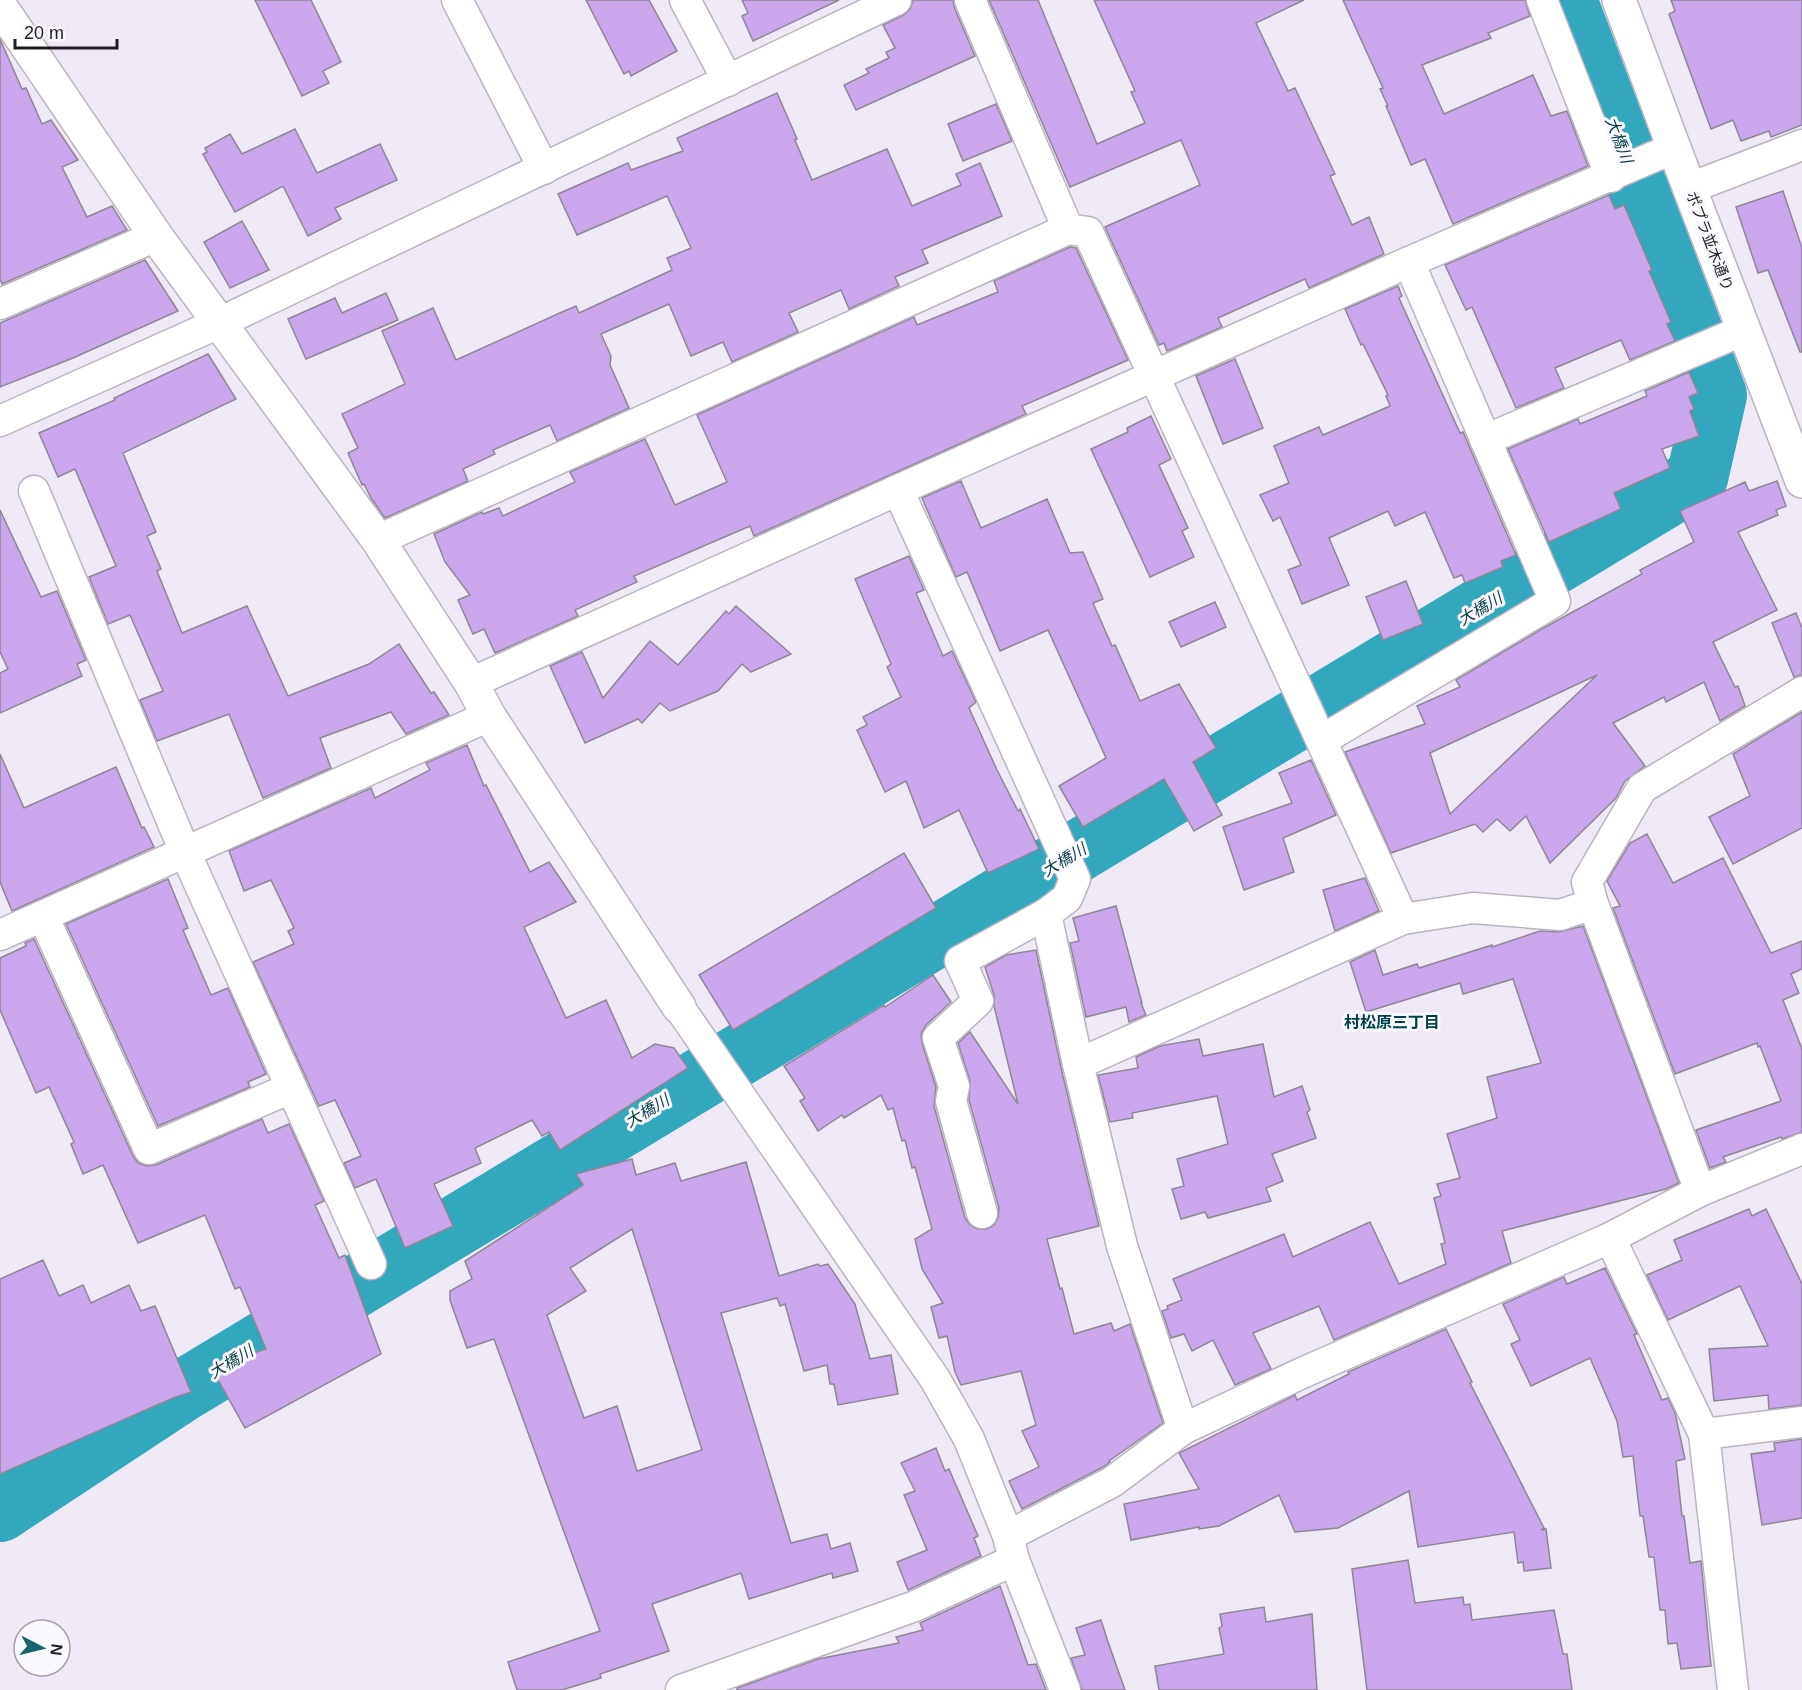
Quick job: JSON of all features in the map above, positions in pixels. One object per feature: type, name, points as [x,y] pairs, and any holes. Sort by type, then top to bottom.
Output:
[{"type":"street","points":[[457,0],[544,169]]},
{"type":"street","points":[[685,0],[728,81]]},
{"type":"street","points":[[0,421],[219,323],[896,0]]},
{"type":"street","points":[[970,0],[1068,230]]},
{"type":"street","points":[[1542,0],[1611,177]]},
{"type":"street","name":"ポプラ並木通り","points":[[1619,0],[1802,481]]},
{"type":"street","points":[[0,6],[156,236],[378,540],[471,683],[489,716],[679,1007],[935,1379],[969,1438],[1065,1690]]},
{"type":"street","points":[[1690,188],[1802,145]]},
{"type":"street","points":[[471,683],[1409,262],[1674,148]]},
{"type":"street","points":[[378,540],[1068,230],[1088,232],[1403,919]]},
{"type":"street","points":[[0,304],[156,236]]},
{"type":"street","points":[[1322,740],[1555,601],[1409,262]]},
{"type":"street","points":[[1485,440],[1744,330]]},
{"type":"street","points":[[898,490],[1075,879],[1066,898],[1046,914],[960,961],[978,1001],[938,1038],[954,1086],[951,1101],[982,1213]]},
{"type":"street","points":[[34,491],[185,852],[371,1264]]},
{"type":"street","points":[[1700,1191],[1593,904],[1587,882],[1642,788],[1802,692]]},
{"type":"street","points":[[0,935],[489,716]]},
{"type":"street","points":[[1078,1064],[1403,919],[1473,908],[1560,915],[1593,904]]},
{"type":"street","points":[[1046,914],[1078,1064],[1122,1246],[1183,1429]]},
{"type":"street","points":[[43,916],[149,1149],[291,1088]]},
{"type":"street","points":[[681,1690],[915,1606],[1011,1548],[1112,1482],[1183,1429],[1302,1373],[1610,1238],[1700,1191],[1802,1149]]},
{"type":"street","points":[[1610,1238],[1704,1434],[1733,1690]]},
{"type":"street","points":[[1704,1434],[1802,1422]]},
{"type":"building","points":[[255,0],[311,0],[341,62],[323,71],[329,83],[302,96]]},
{"type":"building","points":[[586,0],[649,0],[677,51],[631,76],[629,71],[624,74]]},
{"type":"building","points":[[742,0],[839,0],[753,41],[742,16],[748,13]]},
{"type":"building","points":[[913,0],[953,0],[975,56],[856,110],[844,85],[869,73],[866,69],[889,58],[886,52],[895,48],[883,25],[904,15],[910,9]]},
{"type":"building","points":[[989,0],[1038,0],[1097,144],[1145,123],[1131,92],[1135,91],[1094,0],[1304,0],[1256,23],[1288,91],[1295,88],[1335,174],[1330,176],[1352,225],[1369,217],[1384,254],[1309,288],[1305,279],[1218,318],[1222,327],[1167,351],[1164,343],[1159,345],[1105,227],[1200,185],[1181,140],[1070,187]]},
{"type":"building","points":[[1343,0],[1525,0],[1530,16],[1488,33],[1491,38],[1422,65],[1444,114],[1533,75],[1551,116],[1567,111],[1588,166],[1453,224],[1425,159],[1411,165],[1386,106],[1388,106],[1380,89],[1383,88]]},
{"type":"building","points":[[1671,0],[1802,0],[1802,125],[1771,137],[1769,131],[1741,141],[1733,120],[1711,129],[1669,14],[1675,11]]},
{"type":"building","points":[[0,39],[22,89],[26,88],[42,124],[51,120],[78,160],[62,167],[87,217],[112,206],[127,230],[2,284],[0,279]]},
{"type":"building","points":[[777,93],[812,180],[887,149],[912,206],[961,185],[956,174],[980,163],[1002,216],[922,250],[928,263],[895,277],[899,286],[849,309],[841,290],[789,313],[798,332],[732,362],[723,342],[691,356],[669,304],[601,334],[611,356],[610,365],[629,408],[557,441],[550,425],[493,450],[495,454],[463,469],[468,481],[385,518],[364,484],[362,485],[348,453],[358,448],[342,414],[405,384],[382,331],[433,308],[456,360],[576,306],[579,313],[672,270],[667,258],[691,248],[667,196],[577,235],[558,194],[628,163],[631,170],[683,151],[677,138]]},
{"type":"building","points":[[996,104],[1012,141],[963,161],[948,124]]},
{"type":"building","points":[[295,129],[317,173],[380,144],[397,180],[335,208],[341,219],[308,236],[283,186],[235,212],[203,154],[207,152],[205,148],[230,134],[242,154]]},
{"type":"building","points":[[1783,191],[1802,248],[1802,352],[1800,352],[1768,270],[1758,273],[1736,207]]},
{"type":"building","points":[[1609,195],[1615,209],[1624,205],[1652,270],[1649,271],[1671,322],[1667,324],[1675,341],[1630,360],[1621,340],[1555,368],[1564,388],[1516,408],[1472,307],[1466,310],[1445,265]]},
{"type":"building","points":[[242,221],[269,270],[230,288],[204,242]]},
{"type":"building","points":[[1070,247],[1076,248],[1128,360],[1022,406],[1026,414],[754,536],[750,526],[634,576],[637,582],[575,610],[578,616],[495,653],[484,629],[473,634],[458,600],[470,595],[445,562],[434,534],[482,512],[483,514],[499,508],[503,516],[575,482],[570,472],[645,439],[675,505],[727,482],[697,415],[914,317],[917,325],[998,292],[994,281]]},
{"type":"building","points":[[145,260],[178,311],[73,358],[0,387],[0,323]]},
{"type":"building","points":[[1398,286],[1402,296],[1399,298],[1460,433],[1463,432],[1516,555],[1501,561],[1503,567],[1465,583],[1462,575],[1454,578],[1425,512],[1395,526],[1388,511],[1329,538],[1349,585],[1302,604],[1288,570],[1301,565],[1280,517],[1273,521],[1260,495],[1289,483],[1274,446],[1319,427],[1323,435],[1390,406],[1386,396],[1388,395],[1345,309]]},
{"type":"building","points":[[386,293],[398,320],[306,359],[288,319],[335,298],[342,313]]},
{"type":"building","points":[[208,354],[236,399],[123,453],[156,532],[147,536],[161,569],[157,571],[182,633],[247,606],[288,696],[369,664],[399,644],[431,693],[434,692],[449,715],[406,734],[391,712],[320,738],[331,768],[263,798],[229,714],[157,741],[140,700],[163,691],[130,615],[108,624],[89,577],[116,566],[75,469],[58,477],[39,433],[115,400],[114,398]]},
{"type":"building","points":[[1235,359],[1263,428],[1223,444],[1196,376]]},
{"type":"building","points":[[1689,372],[1698,393],[1689,397],[1694,409],[1690,411],[1699,436],[1662,449],[1670,468],[1614,493],[1621,509],[1549,542],[1508,449],[1578,419],[1580,424],[1647,396],[1645,391]]},
{"type":"building","points":[[1151,416],[1171,459],[1159,465],[1188,528],[1182,531],[1194,557],[1150,577],[1091,449],[1128,432],[1127,428]]},
{"type":"building","points":[[961,481],[981,528],[1047,499],[1070,553],[1083,552],[1103,599],[1093,603],[1140,701],[1179,684],[1216,748],[1193,762],[1222,815],[1194,831],[1164,779],[1083,827],[1059,786],[1106,758],[1048,630],[1000,651],[967,572],[956,577],[922,498]]},
{"type":"building","points":[[1777,481],[1786,506],[1776,510],[1778,515],[1738,532],[1777,610],[1713,642],[1735,687],[1738,686],[1745,706],[1720,721],[1704,682],[1666,702],[1664,697],[1613,723],[1645,766],[1625,781],[1616,798],[1550,863],[1526,816],[1510,831],[1497,819],[1483,832],[1475,824],[1391,853],[1345,752],[1425,724],[1417,706],[1460,687],[1456,680],[1540,630],[1642,574],[1640,570],[1694,542],[1680,511],[1745,482],[1749,491]],"holes":[[[1597,675],[1450,814],[1430,753]]]},
{"type":"building","points":[[0,510],[41,597],[57,591],[86,660],[77,664],[82,676],[0,713],[0,673],[8,669],[0,652]]},
{"type":"building","points":[[909,556],[924,590],[916,593],[943,656],[952,651],[976,702],[969,708],[997,770],[1018,811],[1020,809],[1039,849],[988,873],[959,810],[924,828],[906,781],[885,792],[857,730],[867,725],[863,717],[901,697],[887,667],[891,664],[855,579]]},
{"type":"building","points":[[1406,581],[1423,624],[1383,640],[1366,597]]},
{"type":"building","points":[[1215,602],[1226,627],[1181,647],[1169,622]]},
{"type":"building","points":[[736,606],[791,654],[751,672],[742,664],[718,691],[670,711],[660,703],[642,723],[638,719],[585,743],[550,666],[582,652],[603,698],[650,641],[678,665],[726,611],[729,614]]},
{"type":"building","points":[[1796,613],[1802,628],[1802,675],[1794,677],[1772,623]]},
{"type":"building","points":[[1802,712],[1802,828],[1733,864],[1709,817],[1750,796],[1733,754]]},
{"type":"building","points":[[467,745],[484,786],[486,785],[530,872],[549,862],[576,902],[524,927],[566,1018],[606,1000],[632,1058],[655,1044],[674,1048],[688,1068],[560,1150],[549,1132],[542,1136],[532,1120],[475,1148],[481,1163],[434,1184],[453,1226],[405,1248],[376,1179],[355,1188],[344,1163],[361,1156],[335,1100],[319,1106],[253,962],[294,944],[288,931],[294,928],[271,880],[244,891],[229,851],[371,788],[375,798],[430,770],[426,763]]},
{"type":"building","points":[[0,754],[24,808],[116,767],[142,828],[144,827],[154,847],[12,911],[0,882]]},
{"type":"building","points":[[1311,760],[1336,815],[1283,838],[1294,872],[1244,890],[1223,827],[1292,803],[1279,773]]},
{"type":"building","points":[[1647,834],[1673,883],[1723,858],[1771,953],[1802,941],[1802,969],[1791,974],[1799,993],[1783,1000],[1802,1049],[1802,1132],[1723,1157],[1726,1162],[1710,1168],[1696,1130],[1781,1101],[1757,1043],[1675,1074],[1613,908],[1620,906],[1607,881],[1630,843]]},
{"type":"building","points":[[904,853],[936,908],[733,1030],[699,975]]},
{"type":"building","points":[[1365,878],[1379,911],[1335,931],[1323,890]]},
{"type":"building","points":[[168,879],[188,928],[183,930],[211,995],[228,988],[266,1074],[248,1082],[250,1087],[158,1126],[66,924]]},
{"type":"building","points":[[1116,906],[1146,1015],[1129,1022],[1126,1007],[1086,1017],[1070,943],[1079,941],[1073,918]]},
{"type":"building","points":[[1583,926],[1679,1183],[1666,1189],[1502,1231],[1511,1263],[1334,1340],[1319,1306],[1253,1333],[1271,1369],[1235,1385],[1213,1340],[1192,1351],[1184,1334],[1171,1338],[1162,1311],[1168,1309],[1167,1306],[1182,1300],[1173,1279],[1284,1234],[1293,1257],[1370,1222],[1399,1284],[1446,1264],[1441,1244],[1445,1243],[1434,1198],[1441,1196],[1437,1184],[1460,1178],[1447,1134],[1497,1118],[1487,1077],[1541,1063],[1513,979],[1463,994],[1460,983],[1366,1012],[1350,962],[1375,950],[1383,975],[1417,964],[1419,968],[1540,931],[1559,932]]},
{"type":"building","points":[[34,939],[138,1163],[147,1166],[156,1165],[262,1119],[268,1133],[289,1124],[324,1201],[315,1205],[339,1258],[345,1255],[381,1354],[245,1428],[211,1367],[266,1349],[240,1287],[235,1289],[205,1215],[138,1243],[103,1165],[83,1174],[71,1144],[74,1142],[49,1087],[36,1093],[0,1010],[0,958],[26,946],[25,943]]},
{"type":"building","points":[[1036,950],[1061,1068],[1099,1226],[1047,1239],[1060,1289],[1062,1288],[1074,1334],[1111,1323],[1114,1331],[1130,1324],[1163,1423],[1103,1467],[1022,1509],[1009,1481],[1039,1467],[1022,1431],[1036,1425],[1021,1371],[961,1385],[955,1372],[947,1336],[939,1338],[931,1307],[943,1303],[922,1269],[915,1239],[932,1229],[915,1167],[912,1168],[893,1108],[888,1110],[881,1095],[844,1118],[842,1115],[818,1131],[800,1101],[805,1098],[784,1066],[884,1005],[885,1007],[933,975],[951,1002],[926,1025],[921,1034],[936,1087],[934,1106],[965,1218],[977,1229],[987,1229],[994,1225],[998,1218],[999,1208],[969,1100],[970,1081],[958,1043],[970,1032],[1018,1104],[994,1006],[994,995],[985,967],[1006,955]]},
{"type":"building","points":[[1199,1039],[1203,1056],[1263,1044],[1274,1097],[1302,1086],[1310,1110],[1307,1112],[1316,1138],[1272,1154],[1283,1181],[1266,1188],[1271,1201],[1208,1218],[1205,1212],[1181,1219],[1172,1189],[1184,1186],[1177,1159],[1228,1144],[1217,1096],[1132,1113],[1133,1118],[1110,1122],[1098,1075],[1138,1068],[1136,1057],[1160,1046]]},
{"type":"building","points":[[632,1159],[636,1175],[675,1163],[681,1181],[746,1162],[779,1276],[818,1264],[820,1266],[828,1264],[855,1304],[870,1359],[891,1355],[898,1394],[838,1405],[834,1384],[830,1384],[827,1365],[804,1371],[785,1304],[780,1306],[777,1298],[721,1313],[791,1543],[827,1534],[831,1549],[850,1543],[858,1571],[833,1578],[832,1573],[749,1599],[741,1573],[652,1604],[669,1651],[600,1674],[601,1678],[562,1690],[517,1690],[508,1662],[600,1631],[494,1339],[467,1348],[450,1300],[450,1291],[472,1279],[465,1261],[583,1185],[576,1174]],"holes":[[[632,1229],[702,1450],[637,1471],[617,1406],[584,1418],[547,1315],[586,1291],[570,1268]]]},
{"type":"building","points":[[1749,1209],[1752,1216],[1766,1209],[1802,1284],[1802,1405],[1769,1409],[1768,1395],[1714,1401],[1709,1349],[1768,1346],[1740,1286],[1668,1320],[1647,1275],[1682,1260],[1674,1240]]},
{"type":"building","points":[[43,1260],[59,1296],[83,1285],[91,1303],[129,1285],[141,1311],[155,1306],[191,1392],[0,1474],[0,1279]]},
{"type":"building","points":[[1605,1268],[1637,1334],[1634,1335],[1662,1400],[1668,1398],[1675,1413],[1685,1459],[1676,1461],[1682,1516],[1684,1516],[1690,1563],[1701,1561],[1711,1666],[1681,1669],[1677,1643],[1668,1644],[1665,1610],[1660,1610],[1654,1557],[1649,1557],[1643,1516],[1640,1516],[1633,1456],[1623,1457],[1617,1421],[1590,1358],[1531,1386],[1511,1344],[1520,1340],[1503,1304],[1564,1277],[1567,1284]]},
{"type":"building","points":[[1446,1329],[1472,1382],[1470,1383],[1544,1528],[1541,1530],[1546,1529],[1551,1568],[1524,1571],[1523,1562],[1518,1563],[1514,1532],[1418,1547],[1409,1491],[1338,1528],[1295,1532],[1279,1495],[1219,1526],[1199,1529],[1199,1527],[1131,1540],[1124,1504],[1199,1489],[1179,1453],[1295,1395],[1297,1400],[1349,1374],[1348,1372]]},
{"type":"building","points":[[1802,1439],[1802,1518],[1762,1525],[1751,1454],[1775,1451],[1774,1443]]},
{"type":"building","points":[[936,1448],[945,1471],[949,1469],[978,1536],[974,1538],[981,1556],[908,1590],[897,1562],[927,1550],[904,1495],[915,1491],[901,1463]]},
{"type":"building","points":[[1408,1560],[1415,1603],[1463,1597],[1464,1605],[1470,1604],[1472,1620],[1554,1610],[1563,1654],[1567,1654],[1572,1690],[1367,1690],[1352,1569]]},
{"type":"building","points":[[1000,1586],[1028,1665],[1036,1664],[1046,1690],[737,1690],[737,1688],[818,1659],[899,1643],[896,1637],[923,1630],[920,1623]]},
{"type":"building","points":[[1264,1607],[1266,1622],[1312,1614],[1317,1690],[1159,1690],[1155,1666],[1224,1654],[1219,1628],[1222,1626],[1220,1614]]},
{"type":"building","points":[[1101,1620],[1125,1690],[1082,1690],[1071,1658],[1085,1655],[1076,1628]]},
{"type":"waterway","name":"大橋川","points":[[0,1511],[179,1393],[1697,478],[1716,395],[1566,0]]},
{"type":"district","name":"村松原三丁目","points":[[1392,1022]]}]
